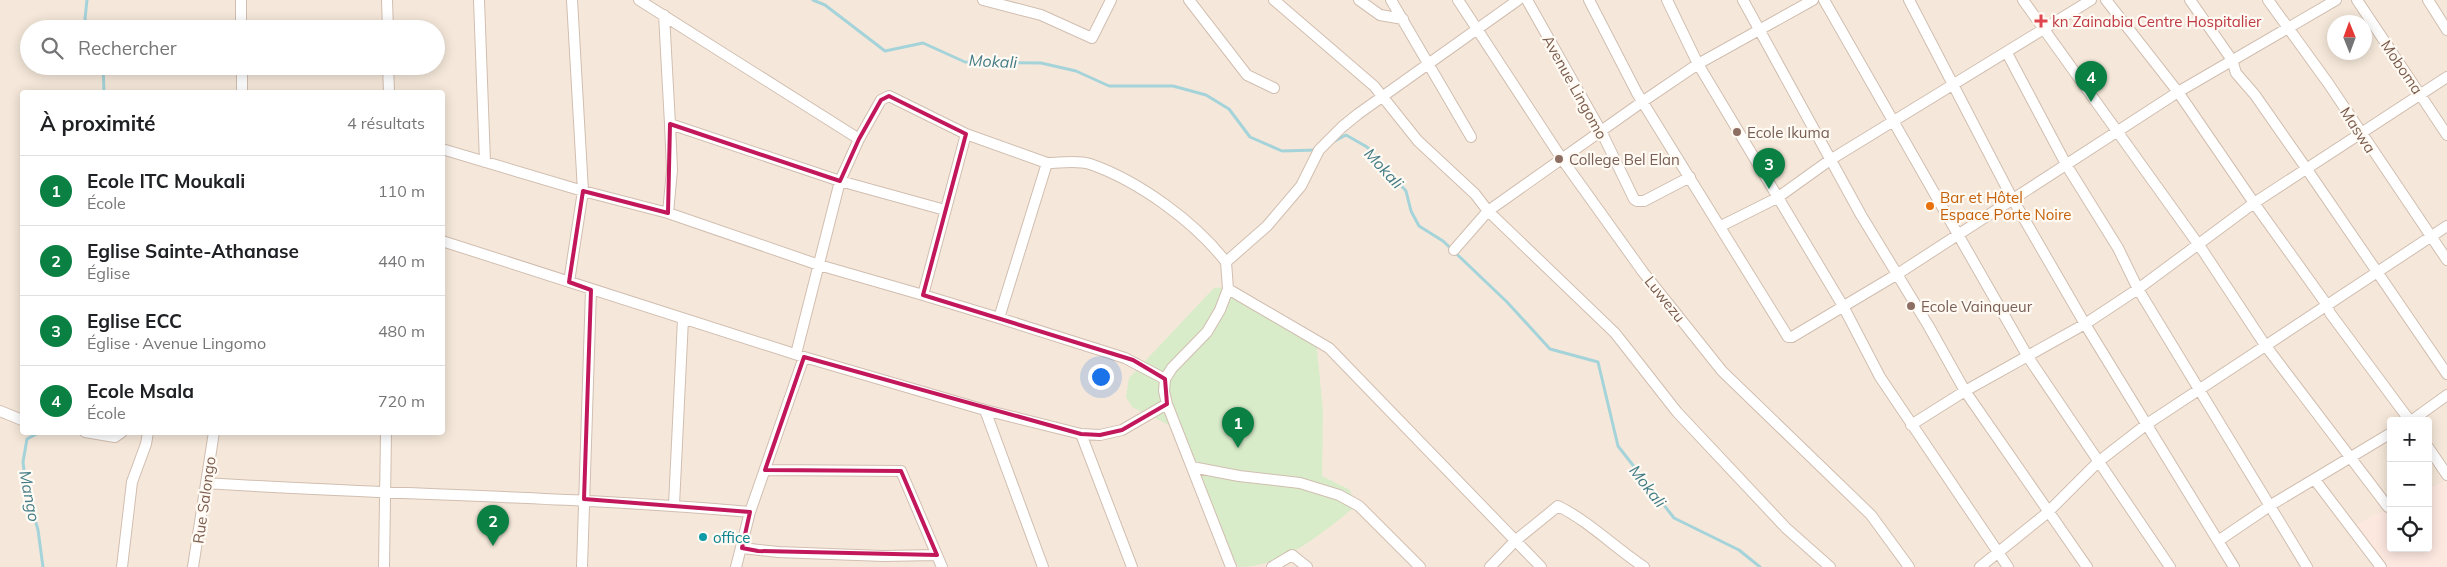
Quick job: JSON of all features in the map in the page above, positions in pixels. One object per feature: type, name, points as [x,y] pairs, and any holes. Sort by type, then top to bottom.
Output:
[{"type":"street","points":[[241,0],[241,20]]},
{"type":"street","points":[[387,0],[388,20]]},
{"type":"street","points":[[479,0],[486,162]]},
{"type":"street","points":[[570,282],[583,191],[572,0]]},
{"type":"street","points":[[639,0],[859,140]]},
{"type":"street","points":[[983,0],[1041,15],[1092,38],[1111,0]]},
{"type":"street","points":[[1189,0],[1248,75],[1274,88]]},
{"type":"street","points":[[1274,0],[1374,86],[1418,141],[1475,194],[1488,212],[1615,334],[1677,412],[1786,528],[1830,567]]},
{"type":"street","points":[[1359,0],[1380,15],[1403,19]]},
{"type":"street","points":[[1391,0],[1472,136]]},
{"type":"street","name":"Luwezu","points":[[1458,0],[1562,159],[1643,272],[1722,371],[1871,515],[1909,567]]},
{"type":"street","points":[[1226,262],[1267,226],[1297,191],[1319,150],[1342,127],[1518,0]]},
{"type":"street","name":"Avenue Lingomo","points":[[1527,0],[1602,133],[1636,201],[1644,202],[1690,177]]},
{"type":"street","points":[[1589,0],[1642,102],[1721,226],[1785,335],[1788,337],[1792,337],[1896,275],[2012,198],[2067,166],[2178,92],[2336,0]]},
{"type":"street","points":[[1667,0],[1698,64],[1842,306],[1880,377],[1910,425],[2008,567]]},
{"type":"street","points":[[1743,0],[1830,160],[1896,275],[1928,325],[1964,391],[2086,567]]},
{"type":"street","points":[[1454,250],[1488,212],[1602,133],[1642,102],[1698,64],[1813,0]]},
{"type":"street","points":[[1824,0],[2028,357],[2170,567]]},
{"type":"street","points":[[1909,0],[2012,198],[2085,324],[2234,567]]},
{"type":"street","points":[[2023,0],[2198,244],[2265,344],[2387,506]]},
{"type":"street","points":[[1721,226],[1777,198],[1830,160],[2091,0]]},
{"type":"street","points":[[2106,0],[2178,92],[2327,305],[2330,313],[2407,417]]},
{"type":"street","points":[[2190,0],[2232,60],[2236,73],[2255,95],[2447,374]]},
{"type":"street","name":"Maswa","points":[[2268,0],[2447,260]]},
{"type":"street","name":"Moboma","points":[[2357,0],[2447,135]]},
{"type":"street","points":[[2428,0],[2447,30]]},
{"type":"street","points":[[664,15],[672,170],[668,213]]},
{"type":"street","points":[[2007,53],[2067,166],[2118,248],[2138,289],[2307,567]]},
{"type":"street","points":[[242,75],[242,90]]},
{"type":"street","points":[[388,75],[389,90]]},
{"type":"street","points":[[1910,425],[1964,391],[2085,324],[2138,289],[2254,203],[2447,77]]},
{"type":"street","points":[[736,567],[750,512],[765,470],[800,355],[818,265],[840,181],[859,140],[881,100],[889,96],[966,134],[1047,163],[1090,164],[1134,185],[1197,229],[1226,262],[1228,289],[1220,310],[1207,332],[1172,368],[1165,379],[1164,391],[1167,404],[1231,567]]},
{"type":"street","points":[[670,124],[840,181],[945,210]]},
{"type":"street","points":[[923,295],[966,134]]},
{"type":"street","points":[[445,150],[583,191],[668,213],[818,265],[923,295],[1126,358],[1165,379]]},
{"type":"street","points":[[999,318],[1047,163]]},
{"type":"street","points":[[1980,567],[2047,513],[2098,462],[2147,424],[2265,344],[2447,226]]},
{"type":"street","points":[[445,241],[591,290],[800,355],[985,410],[1081,434],[1100,436],[1122,430],[1167,404]]},
{"type":"street","points":[[1228,289],[1329,348],[1541,567]]},
{"type":"street","points":[[582,567],[591,290]]},
{"type":"street","points":[[674,505],[683,319]]},
{"type":"street","points":[[2416,417],[2447,395]]},
{"type":"street","points":[[985,410],[1043,567]]},
{"type":"street","points":[[0,411],[20,419]]},
{"type":"street","points":[[1081,434],[1132,567]]},
{"type":"street","points":[[102,435],[114,437],[117,435]]},
{"type":"street","points":[[122,567],[132,482],[148,435]]},
{"type":"street","name":"Rue Salongo","points":[[193,567],[214,435]]},
{"type":"street","points":[[384,567],[386,435]]},
{"type":"street","points":[[2218,541],[2271,505],[2387,435]]},
{"type":"street","points":[[2432,453],[2447,475]]},
{"type":"street","points":[[1192,467],[1239,476],[1300,483],[1339,495],[1359,506],[1420,567]]},
{"type":"street","points":[[765,470],[901,471],[942,567]]},
{"type":"street","points":[[2314,480],[2381,567]]},
{"type":"street","points":[[206,483],[386,493],[584,499],[750,512]]},
{"type":"street","points":[[1490,567],[1515,541],[1558,506],[1594,527],[1612,544],[1644,567]]},
{"type":"street","points":[[742,548],[778,552],[883,556],[937,555]]},
{"type":"street","points":[[1272,567],[1292,555],[1307,567]]},
{"type":"highlighted area","points":[[889,96],[966,134],[923,295],[1133,360],[1165,379],[1167,404],[1122,430],[1100,435],[1081,434],[804,357],[765,470],[901,471],[937,555],[758,551],[742,548],[750,512],[584,499],[591,290],[569,282],[583,191],[668,213],[670,124],[840,181],[859,139],[881,100]]},
{"type":"shaded area","points":[[0,0],[2447,0],[2447,567],[0,567]]},
{"type":"shaded area","points":[[2447,480],[2447,567],[2377,567],[2351,527],[2387,509],[2387,552],[2432,552],[2432,487]]},
{"type":"green space","points":[[1232,287],[1316,339],[1323,411],[1322,476],[1350,490],[1356,506],[1302,547],[1287,555],[1255,565],[1238,567],[1171,426],[1132,407],[1126,397],[1129,378],[1214,288]]},
{"type":"waterway","name":"Mango","points":[[85,20],[87,0]]},
{"type":"waterway","name":"Mokali","points":[[813,0],[825,5],[885,51],[923,43],[965,62],[1041,63],[1076,71],[1109,86],[1173,86],[1206,95],[1229,109],[1250,137],[1282,151],[1317,150]]},
{"type":"waterway","name":"Mango","points":[[103,75],[104,90]]},
{"type":"waterway","name":"Mokali","points":[[1331,143],[1346,135],[1367,147],[1406,191],[1411,211],[1419,226],[1443,241],[1507,302],[1550,349],[1598,362],[1618,446],[1674,518],[1739,550],[1760,567]]},
{"type":"waterway","name":"Mango","points":[[34,435],[27,439],[23,462],[26,487],[38,530],[43,567]]},
{"type":"place","name":"kn Zainabia Centre Hospitalier","points":[[2041,21]]},
{"type":"place","name":"Ecole Msala","points":[[2091,102]]},
{"type":"place","name":"Ecole Ikuma","points":[[1737,132]]},
{"type":"place","name":"College Bel Elan","points":[[1559,159]]},
{"type":"place","name":"Eglise ECC","points":[[1769,189]]},
{"type":"place","name":"Bar et Hôtel Espace Porte Noire","points":[[1930,206]]},
{"type":"place","name":"Ecole Vainqueur","points":[[1911,306]]},
{"type":"place","name":"Ecole ITC Moukali","points":[[1238,448]]},
{"type":"place","name":"office","points":[[703,537]]},
{"type":"place","name":"Eglise Sainte-Athanase","points":[[493,546]]}]
